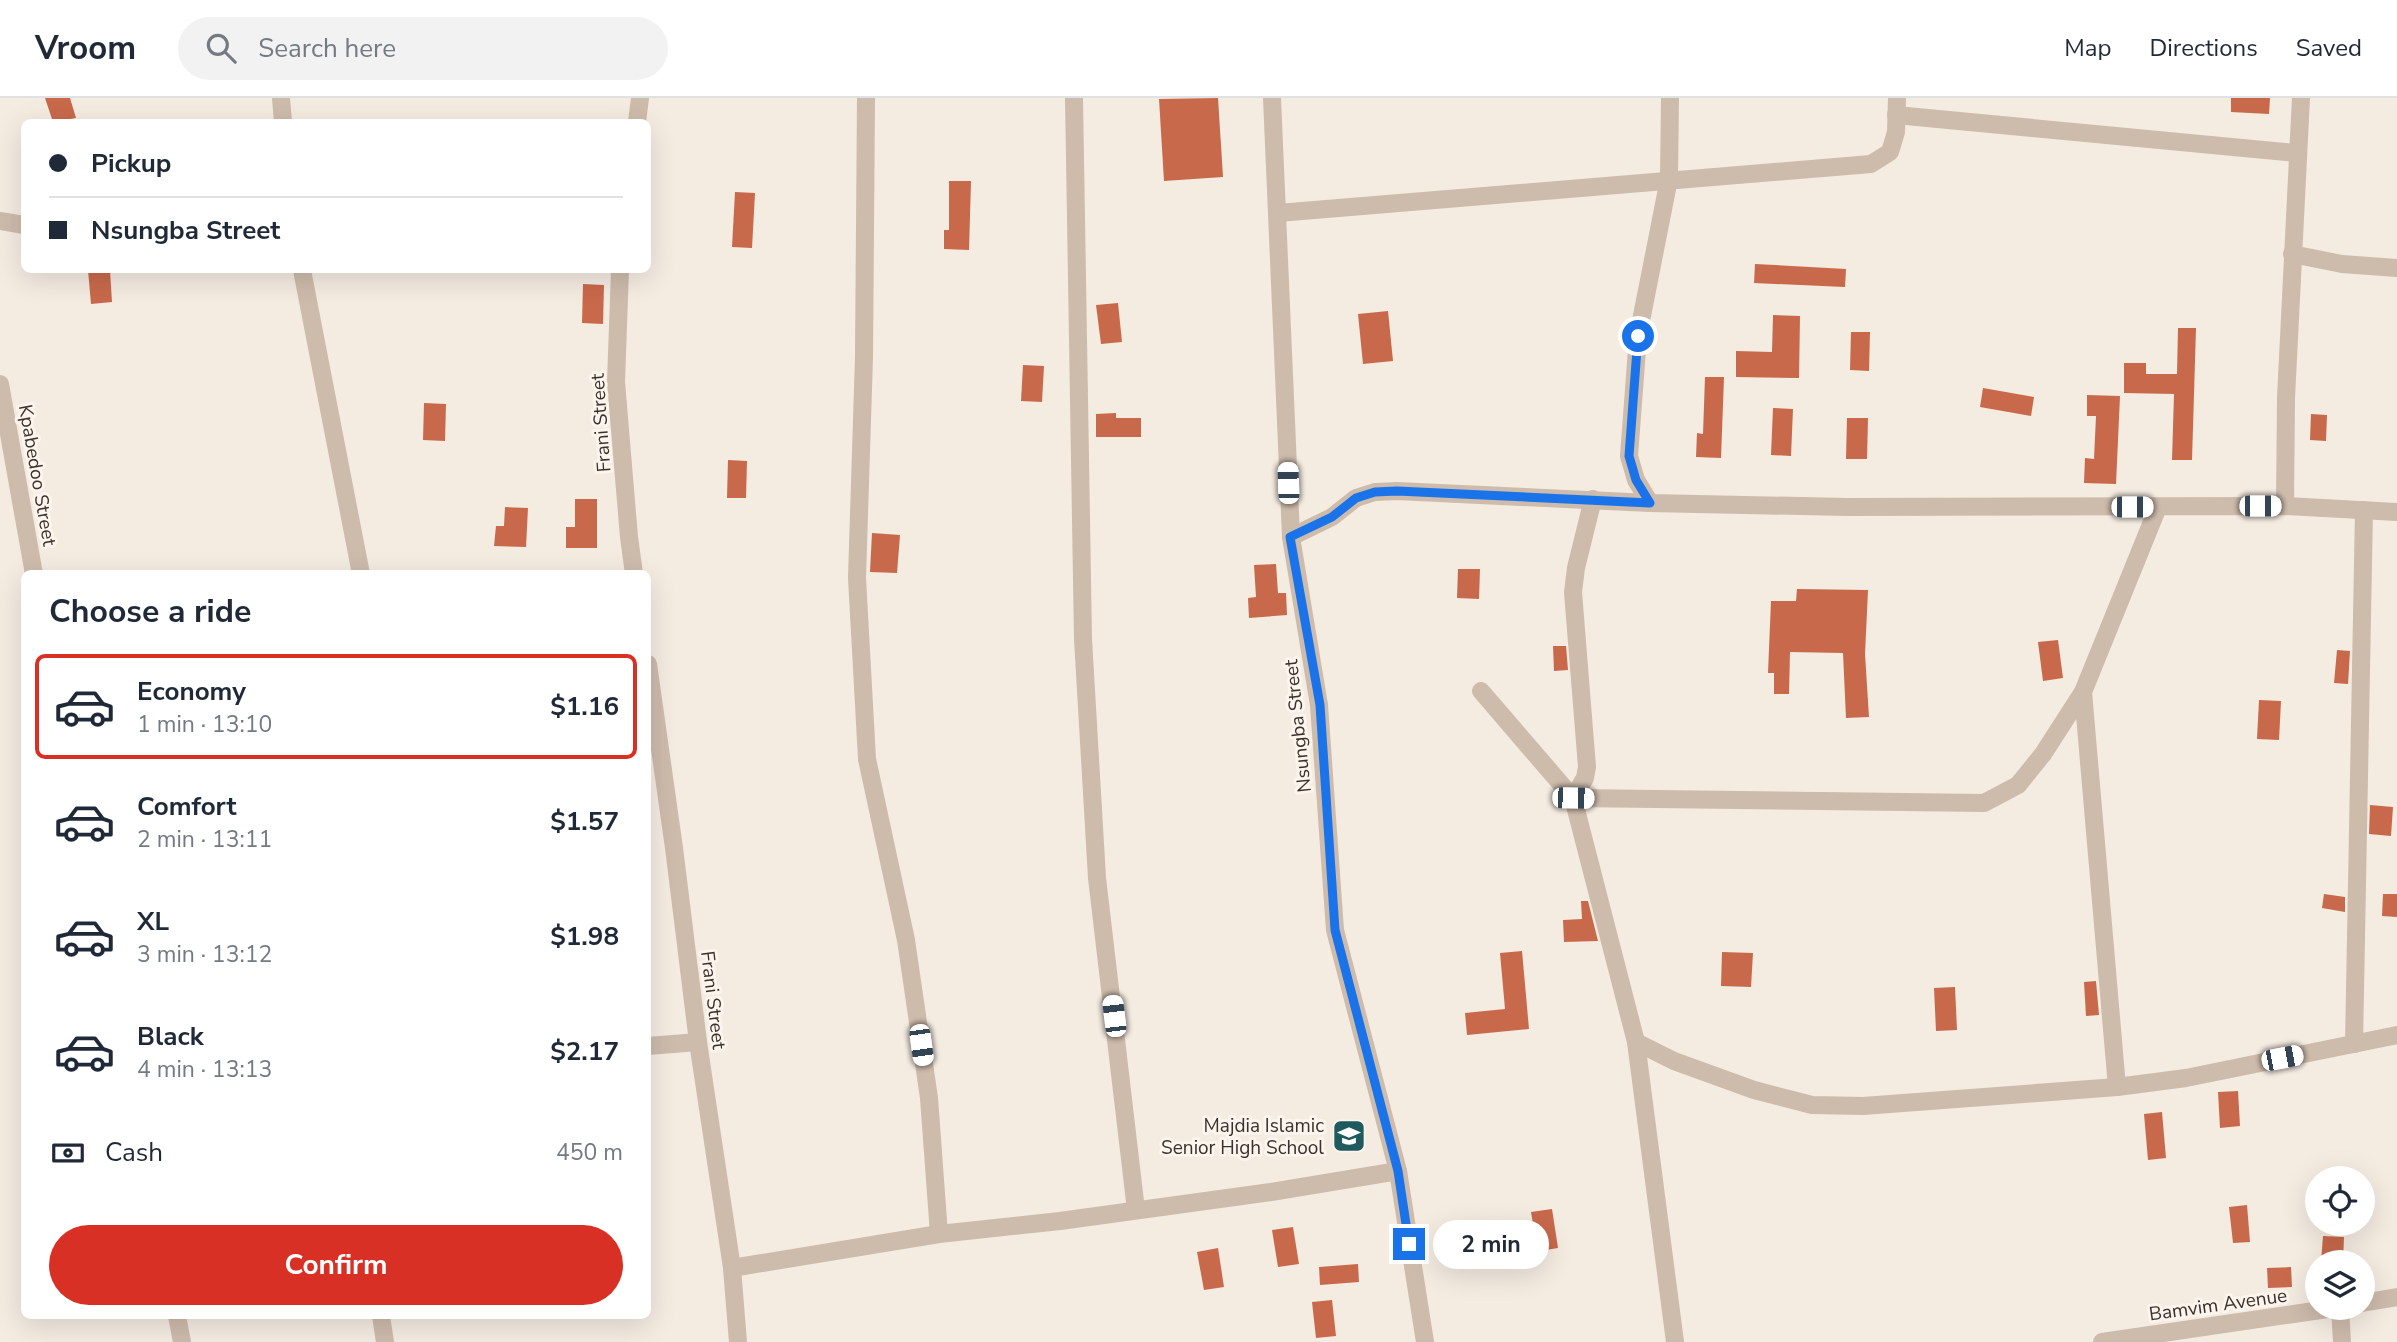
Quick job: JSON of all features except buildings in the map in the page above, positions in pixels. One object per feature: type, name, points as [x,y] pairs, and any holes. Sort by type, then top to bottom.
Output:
[{"type":"street","points":[[281,98],[283,119]]},
{"type":"street","points":[[637,119],[640,98]]},
{"type":"street","points":[[866,98],[864,357],[857,578],[867,759],[906,940],[929,1098],[939,1234]]},
{"type":"street","points":[[1074,98],[1083,639],[1097,878],[1136,1210]]},
{"type":"street","name":"Nsungba Street","points":[[1272,98],[1290,537],[1320,705],[1335,930],[1398,1171],[1425,1342]]},
{"type":"street","points":[[1650,503],[1636,480],[1629,456],[1638,336],[1668,179],[1670,98]]},
{"type":"street","points":[[2285,506],[2286,398],[2296,153],[2301,98]]},
{"type":"street","points":[[1278,213],[1871,164],[1890,152],[1896,132],[1897,106],[2296,153]]},
{"type":"street","points":[[0,221],[21,224]]},
{"type":"street","points":[[2292,254],[2342,264],[2397,268]]},
{"type":"street","points":[[303,273],[360,570]]},
{"type":"street","name":"Frani Street","points":[[620,273],[616,382],[634,570]]},
{"type":"street","name":"Kpabedoo Street","points":[[0,384],[33,570]]},
{"type":"street","points":[[1290,537],[1332,517],[1356,498],[1375,492],[1397,491],[1650,503],[1847,507],[2285,506],[2397,512]]},
{"type":"street","points":[[1573,798],[1585,778],[1587,767],[1573,592],[1576,568],[1593,499]]},
{"type":"street","points":[[1573,798],[1984,803],[2018,785],[2043,754],[2083,692],[2158,507]]},
{"type":"street","points":[[2354,1044],[2364,510]]},
{"type":"street","points":[[1481,691],[1573,798],[1636,1042],[1675,1342]]},
{"type":"street","points":[[2083,692],[2117,1087]]},
{"type":"street","name":"Frani Street","points":[[651,704],[674,848],[698,1042],[732,1268],[738,1342]]},
{"type":"street","points":[[1636,1042],[1674,1061],[1754,1090],[1812,1105],[1863,1106],[2117,1087],[2186,1078],[2397,1035]]},
{"type":"street","points":[[651,1046],[698,1042]]},
{"type":"street","points":[[732,1268],[939,1234],[1136,1210],[1398,1171]]},
{"type":"street","points":[[2375,1301],[2397,1297]]},
{"type":"street","name":"Bamvim Avenue","points":[[2102,1342],[2305,1312]]},
{"type":"street","points":[[178,1319],[182,1342]]},
{"type":"street","points":[[381,1319],[385,1342]]},
{"type":"street","points":[[2341,1320],[2342,1342]]},
{"type":"place","name":"Majdia Islamic Senior High School","points":[[1349,1136]]},
{"type":"route","points":[[1409,1244],[1398,1171],[1335,930],[1320,705],[1290,537],[1332,517],[1356,498],[1375,492],[1650,503],[1636,480],[1629,456],[1638,336]]}]
